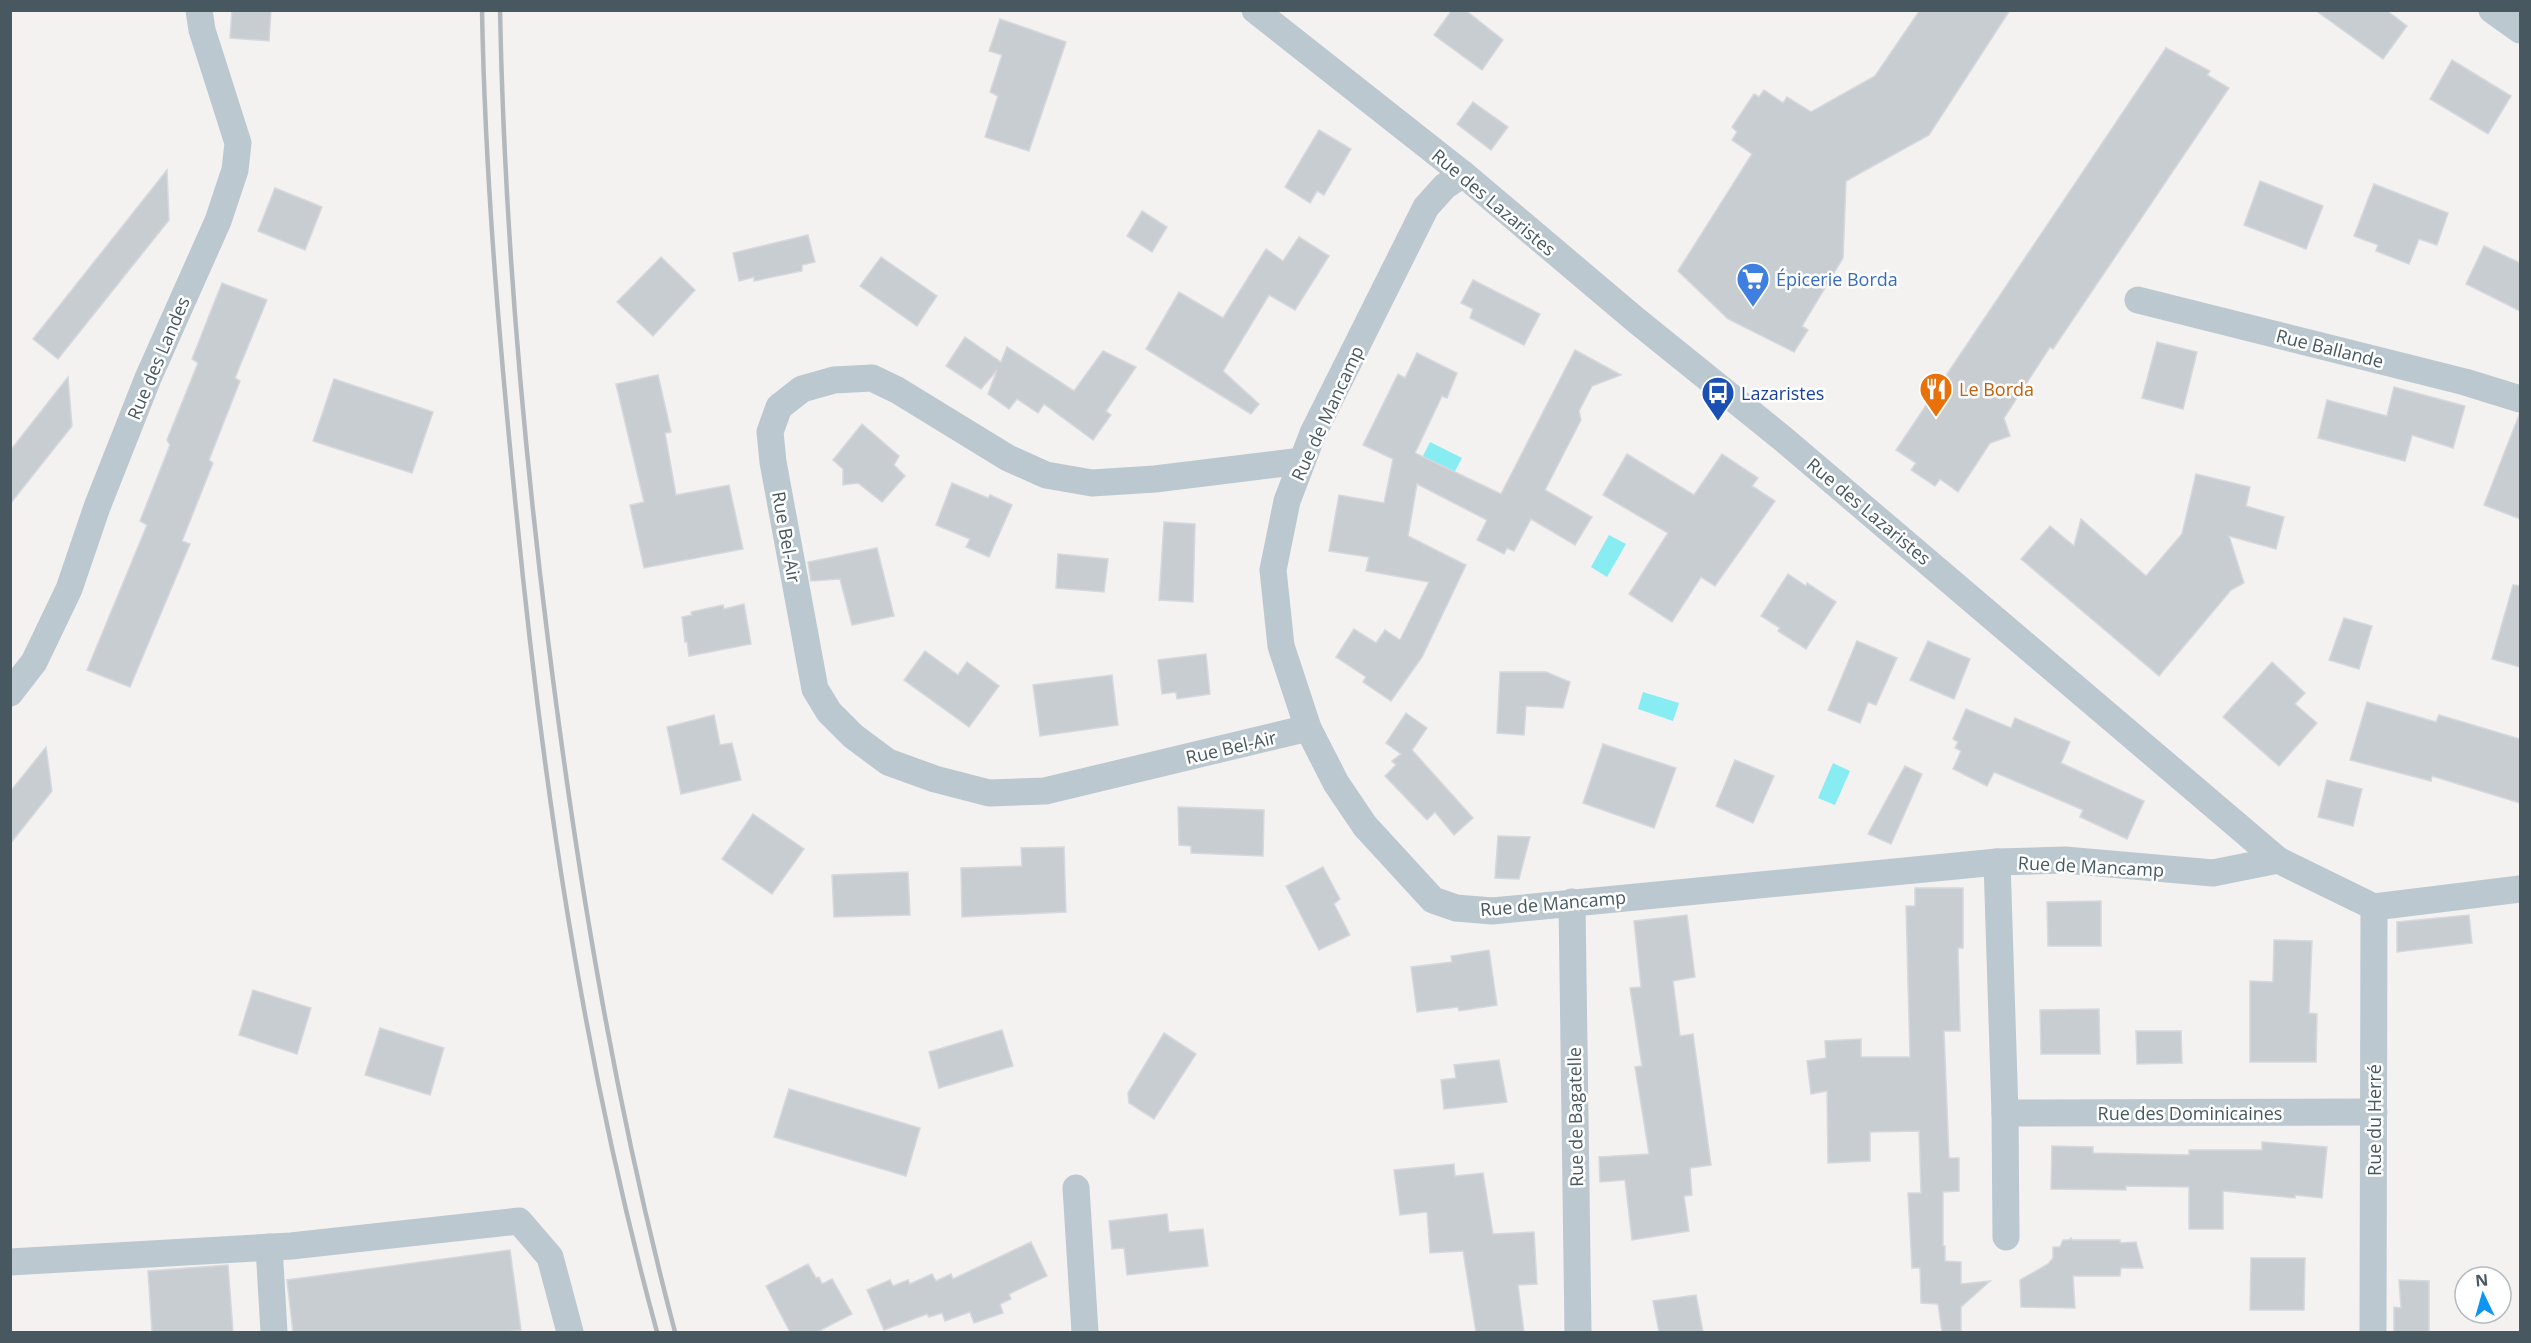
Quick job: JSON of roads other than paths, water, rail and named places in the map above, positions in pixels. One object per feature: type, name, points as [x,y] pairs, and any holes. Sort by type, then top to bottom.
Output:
[{"type":"street","name":"Rue des Landes","points":[[10,693],[34,662],[69,589],[97,507],[148,378],[218,221],[235,170],[238,144],[202,30],[199,10]]},
{"type":"street","name":"Rue des Lazaristes","points":[[1255,10],[1463,174],[1637,321],[1791,445],[2278,860],[2374,907]]},
{"type":"street","points":[[2492,10],[2520,30]]},
{"type":"street","name":"Rue de Mancamp","points":[[1463,174],[1445,186],[1426,207],[1313,433],[1287,501],[1273,570],[1281,646],[1308,728],[1336,783],[1365,826],[1433,900],[1456,908],[1492,911],[1997,862],[2065,860],[2213,873],[2278,860]]},
{"type":"street","name":"Rue Ballande","points":[[2138,300],[2465,382],[2520,399]]},
{"type":"street","name":"Rue Bel-Air","points":[[1302,461],[1167,478],[1092,483],[1046,475],[1008,458],[897,390],[872,378],[834,380],[802,389],[779,407],[770,432],[773,462],[815,689],[829,712],[853,736],[888,762],[935,779],[989,793],[1045,791],[1308,728]]},
{"type":"street","points":[[1997,862],[2006,1113],[2006,1238]]},
{"type":"street","points":[[2374,907],[2520,889]]},
{"type":"street","name":"Rue de Bagatelle","points":[[1572,902],[1578,1332]]},
{"type":"street","name":"Rue du Herré","points":[[2373,1332],[2374,907]]},
{"type":"street","name":"Rue des Dominicaines","points":[[2006,1113],[2374,1112]]},
{"type":"street","points":[[1076,1188],[1085,1332]]},
{"type":"street","points":[[10,1262],[269,1247],[519,1221],[550,1257],[570,1332]]},
{"type":"street","points":[[269,1247],[274,1332]]},
{"type":"water","points":[[1430,442],[1462,458],[1454,473],[1423,456]]},
{"type":"water","points":[[1609,535],[1626,544],[1607,577],[1591,567]]},
{"type":"water","points":[[1643,692],[1679,703],[1673,721],[1638,709]]},
{"type":"water","points":[[1833,763],[1850,771],[1835,805],[1818,798]]},
{"type":"railway","points":[[482,10],[486,133],[498,316],[538,709],[568,919],[587,1023],[607,1127],[657,1332]]},
{"type":"railway","points":[[500,10],[510,247],[522,404],[559,727],[585,901],[616,1075],[675,1332]]},
{"type":"place","name":"Épicerie Borda","points":[[1753,308]]},
{"type":"place","name":"Le Borda","points":[[1936,418]]},
{"type":"place","name":"Lazaristes","points":[[1718,422]]}]
